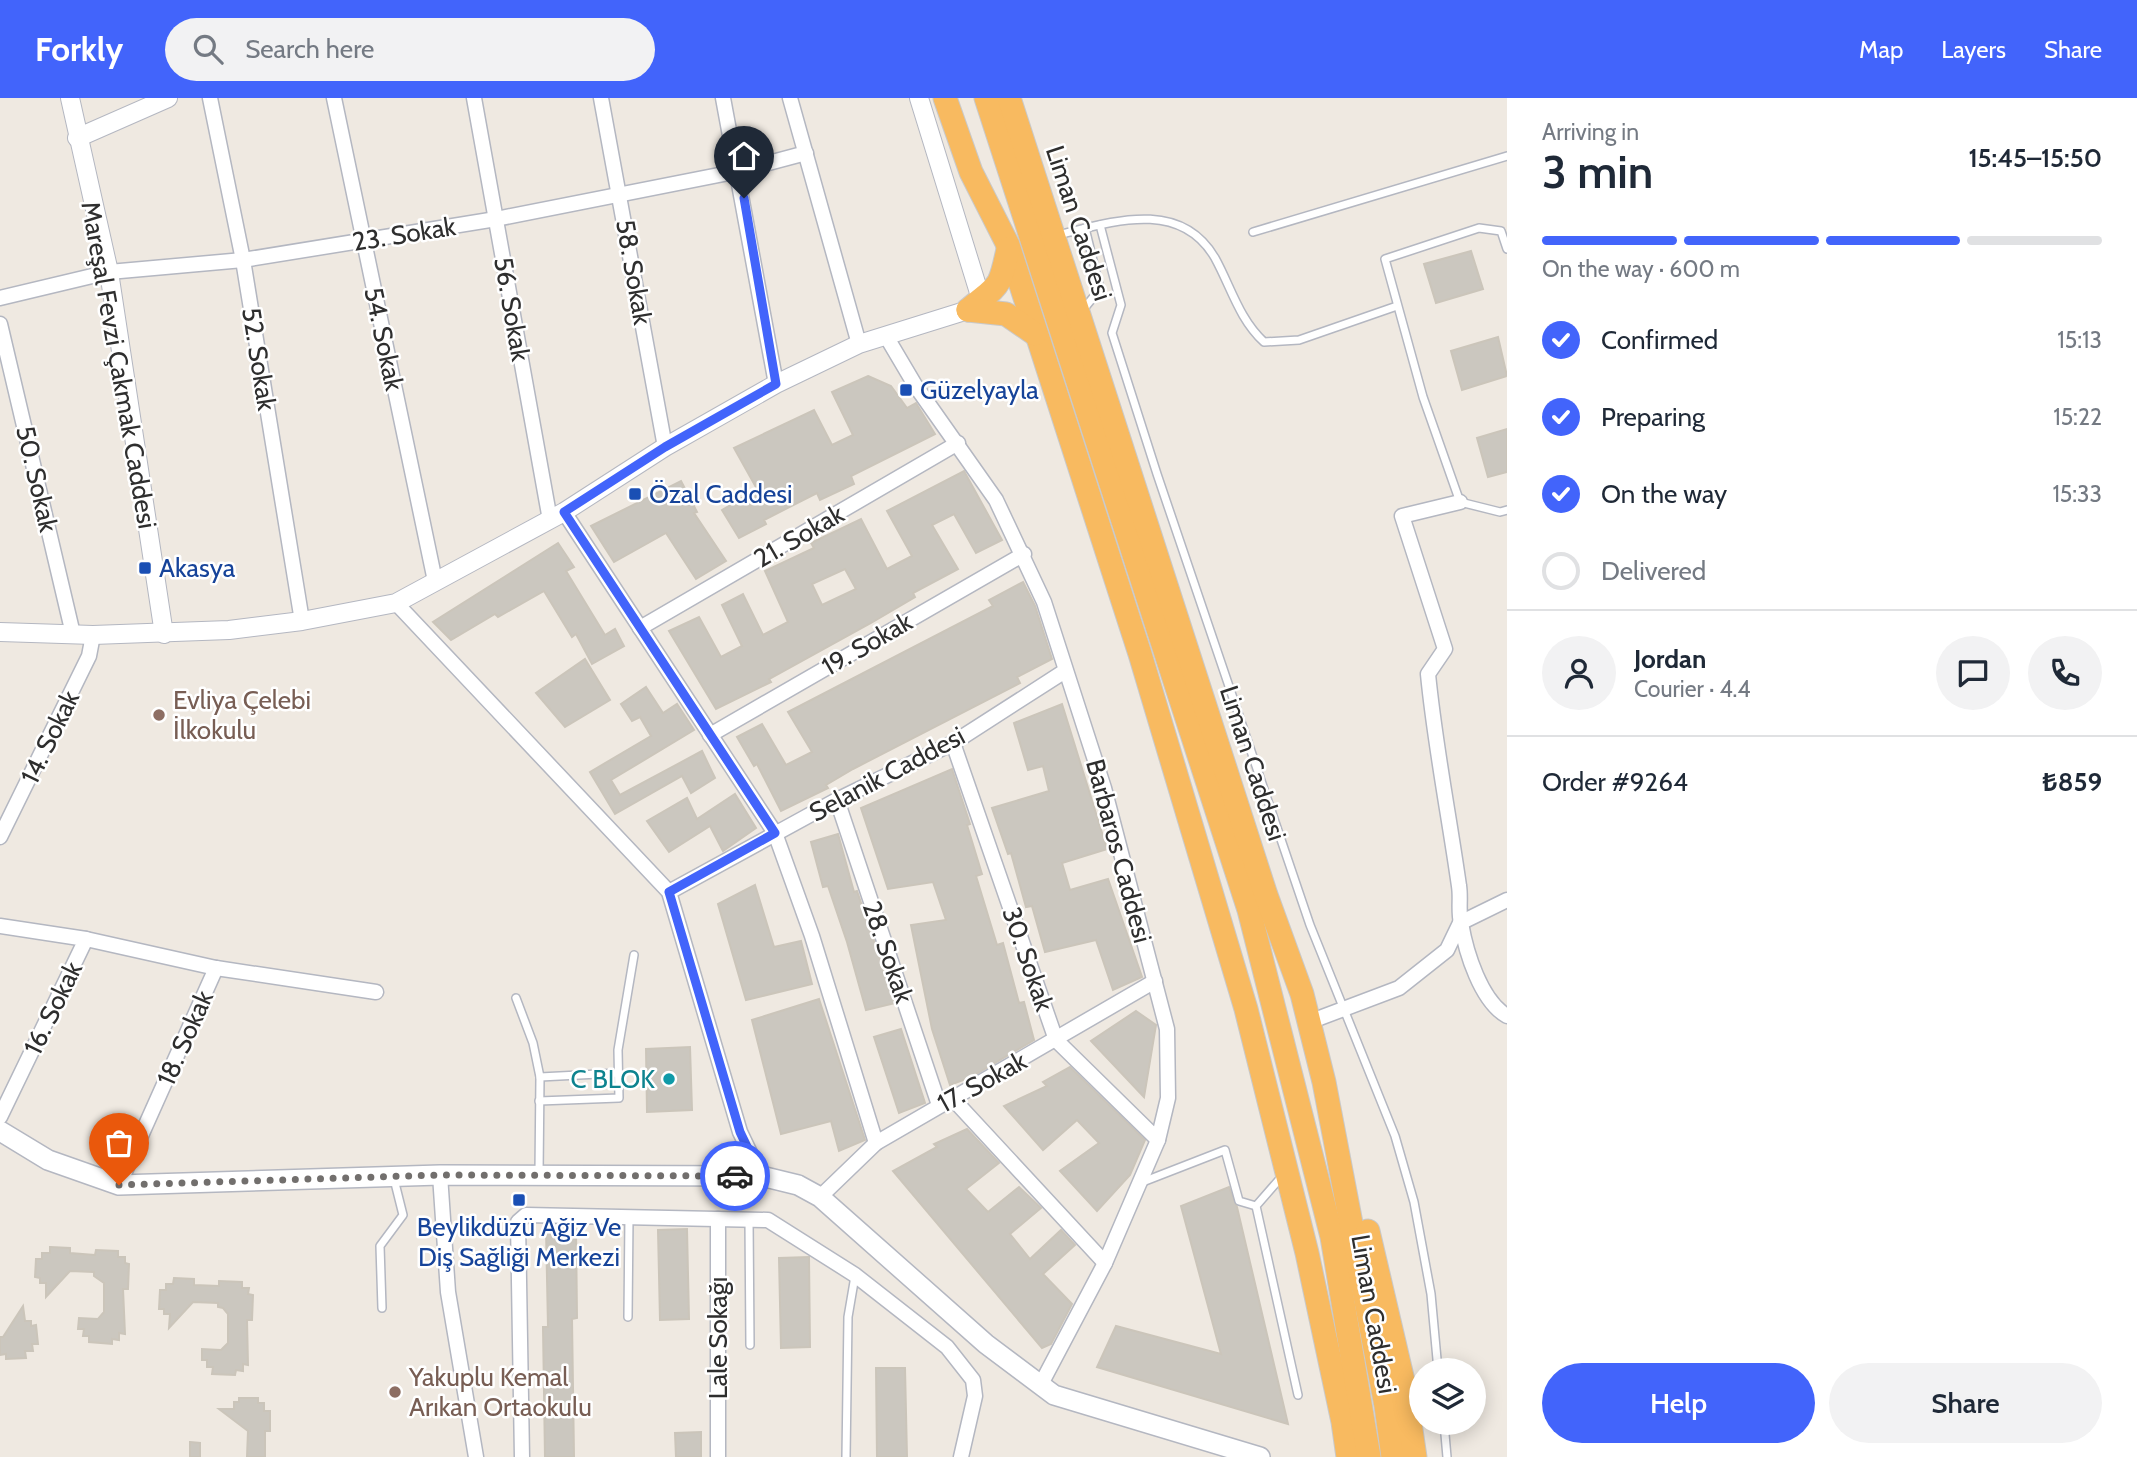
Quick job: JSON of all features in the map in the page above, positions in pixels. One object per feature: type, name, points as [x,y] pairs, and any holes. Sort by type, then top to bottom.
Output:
[{"type":"highway","points":[[945,98],[971,172],[1008,245],[1000,282],[992,293],[974,304]]},
{"type":"highway","points":[[961,98],[1144,667],[1243,997],[1287,1171],[1345,1429],[1348,1457]]},
{"type":"highway","name":"Liman Caddesi","points":[[986,98],[1249,910],[1332,1237],[1369,1457]]},
{"type":"highway","name":"Liman Caddesi","points":[[1009,98],[1308,1022],[1324,1082],[1386,1406],[1393,1457]]},
{"type":"highway","points":[[974,304],[1006,314],[1035,334]]},
{"type":"highway","points":[[1324,1082],[1348,1147],[1405,1389],[1415,1457]]},
{"type":"highway","points":[[1331,1457],[1338,1448],[1345,1429]]},
{"type":"main road","points":[[0,1131],[48,1160],[119,1185],[539,1174],[761,1176],[798,1185],[820,1197],[986,1344],[1054,1395],[1260,1457]]},
{"type":"street","name":"Mareşal Fevzi Çakmak Caddesi","points":[[70,98],[109,272],[164,634]]},
{"type":"street","points":[[77,138],[168,98]]},
{"type":"street","name":"52. Sokak","points":[[210,98],[243,260],[302,621]]},
{"type":"street","name":"54. Sokak","points":[[334,98],[435,581]]},
{"type":"street","name":"56. Sokak","points":[[474,98],[557,516]]},
{"type":"street","name":"58. Sokak","points":[[601,98],[665,447]]},
{"type":"street","points":[[723,98],[739,172],[776,384]]},
{"type":"street","points":[[790,98],[859,344]]},
{"type":"street","points":[[0,632],[164,634],[302,621],[396,603],[557,516],[665,447],[776,384],[859,344],[974,304],[919,98]]},
{"type":"street","name":"23. Sokak","points":[[0,298],[109,272],[243,260],[496,219],[739,172],[806,153]]},
{"type":"street","name":"50. Sokak","points":[[0,324],[73,634]]},
{"type":"street","name":"Barbaros Caddesi","points":[[886,336],[915,385],[996,500],[1024,554],[1044,601],[1104,788],[1167,1029],[1168,1098],[1158,1140],[1105,1263],[1040,1386]]},
{"type":"street","name":"21. Sokak","points":[[640,628],[958,443]]},
{"type":"street","points":[[1460,502],[1402,516],[1444,649],[1428,674],[1448,826],[1460,888],[1460,923],[1474,967],[1494,1009],[1507,1016]]},
{"type":"street","points":[[557,516],[640,628],[775,833],[812,936],[876,1143]]},
{"type":"street","name":"19. Sokak","points":[[710,735],[1024,554]]},
{"type":"street","points":[[396,603],[669,892],[740,1132],[761,1176]]},
{"type":"street","name":"14. Sokak","points":[[0,837],[89,656],[93,635]]},
{"type":"street","name":"Selanik Caddesi","points":[[669,892],[837,800],[953,743],[1065,671]]},
{"type":"street","name":"30. Sokak","points":[[953,743],[1056,1040],[1158,1140]]},
{"type":"street","name":"28. Sokak","points":[[837,800],[946,1102],[1105,1263]]},
{"type":"street","points":[[1308,1022],[1399,988],[1447,950],[1460,923],[1507,901]]},
{"type":"street","name":"16. Sokak","points":[[0,926],[86,939],[0,1117]]},
{"type":"street","points":[[86,939],[216,968],[376,992]]},
{"type":"street","name":"18. Sokak","points":[[119,1185],[216,968]]},
{"type":"street","name":"17. Sokak","points":[[820,1197],[876,1143],[1155,981]]},
{"type":"street","points":[[440,1175],[448,1292],[476,1457]]},
{"type":"street","points":[[522,1457],[518,1222],[526,1215],[768,1220],[855,1275],[947,1348],[973,1380],[975,1396],[961,1457]]},
{"type":"street","name":"Lale Sokağı","points":[[718,1219],[718,1457]]},
{"type":"lane","points":[[1253,232],[1507,156]]},
{"type":"lane","points":[[1054,236],[1140,217],[1172,222],[1196,237],[1214,257],[1252,330],[1264,342],[1299,340],[1397,306]]},
{"type":"lane","points":[[1100,225],[1121,305],[1112,332],[1310,925],[1395,1136],[1414,1202],[1431,1294],[1437,1358]]},
{"type":"lane","points":[[1507,248],[1501,231],[1479,228],[1385,259],[1423,397],[1460,502],[1500,512],[1507,510]]},
{"type":"lane","points":[[1079,314],[1100,289],[1085,229]]},
{"type":"lane","points":[[540,1101],[620,1098],[618,1050],[634,955]]},
{"type":"lane","points":[[516,998],[533,1043],[540,1077],[539,1174]]},
{"type":"lane","points":[[540,1077],[618,1073]]},
{"type":"lane","points":[[1139,1183],[1225,1150],[1239,1201],[1256,1206]]},
{"type":"lane","points":[[1256,1206],[1287,1171]]},
{"type":"lane","points":[[382,1308],[380,1246],[403,1215],[394,1176]]},
{"type":"lane","points":[[1256,1206],[1298,1395]]},
{"type":"lane","points":[[628,1317],[629,1217]]},
{"type":"lane","points":[[749,1220],[750,1345]]},
{"type":"lane","points":[[846,1457],[848,1317],[855,1275]]},
{"type":"lane","points":[[1445,1435],[1447,1457]]},
{"type":"building","points":[[1471,251],[1483,289],[1436,303],[1424,264]]},
{"type":"building","points":[[1498,337],[1507,376],[1462,390],[1451,351]]},
{"type":"building","points":[[868,376],[891,386],[907,408],[916,403],[935,434],[851,476],[854,484],[820,500],[817,493],[764,520],[766,524],[739,538],[722,510],[757,489],[734,448],[814,410],[832,445],[853,435],[832,392]]},
{"type":"building","points":[[1507,429],[1507,472],[1488,477],[1477,438]]},
{"type":"building","points":[[964,471],[1002,540],[976,553],[954,514],[932,525],[958,569],[913,593],[915,597],[871,623],[769,679],[771,682],[716,709],[669,631],[699,617],[721,657],[742,646],[722,605],[743,594],[763,635],[788,622],[765,571],[814,548],[811,543],[861,519],[887,569],[912,556],[887,511]],"holes":[[[845,569],[856,589],[822,605],[812,584]]]},
{"type":"building","points":[[681,481],[697,512],[694,513],[726,561],[696,579],[666,533],[614,562],[591,526]]},
{"type":"building","points":[[558,543],[574,567],[566,571],[605,635],[615,629],[624,646],[592,664],[576,634],[572,637],[544,591],[498,617],[495,614],[451,640],[433,622]]},
{"type":"building","points":[[1023,582],[1035,606],[1052,659],[1017,677],[1020,683],[853,769],[826,785],[828,788],[781,811],[757,764],[754,766],[737,737],[762,724],[786,765],[812,752],[788,712],[993,606],[989,600]]},
{"type":"building","points":[[585,659],[610,700],[565,727],[536,693]]},
{"type":"building","points":[[646,687],[663,713],[677,704],[694,730],[611,780],[620,795],[702,751],[715,778],[691,793],[682,776],[615,814],[590,772],[651,736],[640,717],[632,721],[621,704]]},
{"type":"building","points":[[1062,704],[1107,849],[1062,863],[1070,890],[1108,879],[1142,977],[1113,990],[1096,940],[1045,952],[1032,906],[1026,907],[1011,853],[1008,854],[992,808],[1049,791],[1043,766],[1028,770],[1014,723]]},
{"type":"building","points":[[952,769],[970,824],[967,825],[982,874],[976,876],[997,945],[1003,943],[1019,1003],[1024,1002],[1034,1040],[971,1077],[950,1085],[932,1029],[911,925],[946,920],[933,882],[888,889],[861,808]]},
{"type":"building","points":[[735,794],[756,828],[723,851],[710,826],[669,852],[647,821],[687,798],[697,819]]},
{"type":"building","points":[[838,834],[854,892],[857,891],[895,1003],[866,1010],[828,886],[823,887],[811,842]]},
{"type":"building","points":[[755,885],[774,947],[801,941],[812,984],[746,1000],[718,904]]},
{"type":"building","points":[[819,999],[865,1140],[839,1151],[831,1121],[781,1134],[752,1020]]},
{"type":"building","points":[[1136,1011],[1156,1025],[1144,1097],[1091,1041]]},
{"type":"building","points":[[901,1029],[925,1103],[899,1113],[874,1037]]},
{"type":"building","name":"C BLOK","points":[[690,1047],[692,1110],[647,1112],[646,1049]]},
{"type":"building","points":[[1070,1067],[1145,1140],[1130,1175],[1097,1211],[1060,1171],[1099,1143],[1077,1120],[1043,1150],[1004,1106],[1047,1086],[1043,1082]]},
{"type":"building","points":[[967,1129],[999,1163],[966,1189],[988,1212],[1019,1187],[1041,1208],[1010,1234],[1030,1259],[1061,1230],[1075,1245],[1043,1274],[1072,1304],[1051,1344],[1042,1348],[893,1171],[937,1147],[934,1144]]},
{"type":"building","points":[[1229,1187],[1237,1207],[1288,1424],[1097,1367],[1116,1326],[1221,1354],[1181,1206]]},
{"type":"building","points":[[576,1228],[577,1318],[572,1319],[574,1457],[545,1457],[543,1327],[548,1327],[546,1229]]},
{"type":"building","points":[[687,1229],[689,1319],[660,1320],[658,1230]]},
{"type":"building","points":[[50,1247],[70,1248],[70,1253],[95,1255],[96,1250],[118,1251],[118,1257],[125,1257],[125,1263],[129,1264],[128,1289],[123,1289],[125,1334],[119,1333],[119,1340],[112,1339],[112,1344],[89,1342],[89,1336],[83,1336],[84,1329],[78,1329],[79,1318],[98,1319],[104,1312],[104,1283],[94,1276],[94,1272],[70,1271],[46,1297],[46,1283],[40,1283],[40,1278],[35,1277],[36,1259],[42,1259],[42,1253],[50,1253]]},
{"type":"building","points":[[809,1257],[810,1347],[781,1348],[779,1258]]},
{"type":"building","points":[[174,1278],[194,1279],[194,1285],[219,1286],[219,1281],[242,1282],[242,1288],[249,1288],[248,1294],[253,1295],[252,1320],[247,1320],[248,1365],[243,1364],[243,1371],[236,1370],[235,1375],[212,1374],[213,1367],[207,1367],[207,1360],[202,1360],[202,1349],[221,1350],[228,1343],[228,1314],[218,1307],[218,1303],[193,1302],[169,1328],[170,1314],[164,1314],[164,1309],[159,1309],[160,1290],[166,1290],[166,1284],[173,1284]]},
{"type":"building","points":[[23,1306],[25,1321],[31,1321],[31,1326],[36,1325],[38,1344],[32,1344],[33,1351],[25,1351],[26,1358],[6,1359],[6,1354],[0,1355],[0,1337],[3,1337]]},
{"type":"building","points":[[876,1368],[905,1368],[907,1457],[877,1457]]},
{"type":"building","points":[[239,1398],[258,1398],[258,1403],[264,1403],[264,1411],[270,1411],[270,1431],[265,1431],[265,1457],[247,1457],[248,1431],[219,1409],[234,1409],[234,1402],[239,1402]]},
{"type":"building","points":[[701,1432],[701,1457],[676,1457],[675,1433]]},
{"type":"building","points":[[190,1442],[200,1443],[200,1457],[190,1457]]},
{"type":"way so far","points":[[119,1185],[167,1186],[440,1175],[735,1176]]},
{"type":"place","name":"Güzelyayla","points":[[906,390]]},
{"type":"place","name":"Özal Caddesi","points":[[635,494]]},
{"type":"place","name":"Akasya","points":[[145,568]]},
{"type":"place","name":"Evliya Çelebi İlkokulu","points":[[159,715]]},
{"type":"place","name":"C BLOK","points":[[669,1079]]},
{"type":"place","name":"Beylikdüzü Ağiz Ve Diş Sağliği Merkezi","points":[[519,1200]]},
{"type":"place","name":"Yakuplu Kemal Arıkan Ortaokulu","points":[[395,1392]]},
{"type":"route","points":[[735,1176],[761,1176],[740,1132],[669,892],[775,833],[564,512],[665,447],[776,384],[744,198]]}]
